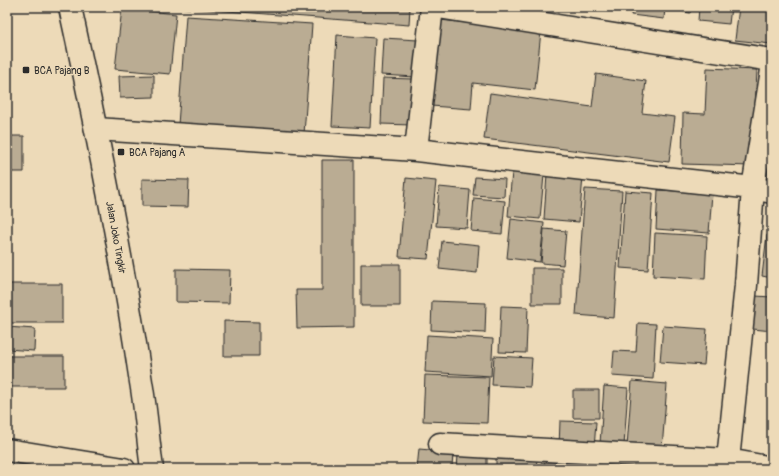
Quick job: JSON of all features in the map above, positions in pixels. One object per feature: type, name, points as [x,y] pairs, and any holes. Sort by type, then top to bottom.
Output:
[{"type":"street","name":"Jalan Joko Tingkir","points":[[70,7],[96,129],[140,376],[152,469]]},
{"type":"street","points":[[416,150],[432,7]]},
{"type":"street","points":[[438,7],[772,60]]},
{"type":"street","points":[[728,464],[746,285],[762,190],[772,70]]},
{"type":"street","points":[[96,129],[416,150],[762,190]]},
{"type":"street","points":[[440,444],[772,468]]},
{"type":"street","points":[[7,450],[124,469]]},
{"type":"building","points":[[175,7],[410,7],[409,25]]},
{"type":"building","points":[[632,7],[665,7],[664,19],[631,15]]},
{"type":"building","points":[[668,7],[691,7],[690,13],[668,9]]},
{"type":"building","points":[[699,7],[731,7],[729,24],[698,21]]},
{"type":"building","points":[[739,7],[772,7],[771,44],[735,40]]},
{"type":"building","points":[[122,8],[176,14],[170,74],[115,69]]},
{"type":"building","points":[[186,16],[312,24],[304,134],[178,125]]},
{"type":"building","points":[[440,20],[541,31],[535,90],[473,83],[471,109],[431,106]]},
{"type":"building","points":[[337,35],[375,38],[370,128],[332,126]]},
{"type":"building","points":[[383,38],[418,40],[416,77],[381,75]]},
{"type":"building","points":[[707,68],[757,70],[752,166],[682,164],[683,113],[705,114]]},
{"type":"building","points":[[596,74],[646,81],[642,113],[675,117],[669,162],[484,139],[490,93],[592,107]]},
{"type":"building","points":[[154,75],[154,97],[120,98],[119,76]]},
{"type":"building","points":[[383,78],[413,79],[411,125],[381,124]]},
{"type":"building","points":[[7,136],[24,136],[24,172],[7,172]]},
{"type":"building","points":[[322,160],[354,160],[354,327],[297,328],[296,290],[322,290]]},
{"type":"building","points":[[512,172],[544,175],[540,219],[508,216]]},
{"type":"building","points":[[547,174],[583,177],[579,222],[544,219]]},
{"type":"building","points":[[475,177],[505,179],[504,197],[473,195]]},
{"type":"building","points":[[406,178],[436,181],[428,259],[399,257]]},
{"type":"building","points":[[142,179],[189,180],[188,207],[142,206]]},
{"type":"building","points":[[439,187],[470,190],[467,228],[436,226]]},
{"type":"building","points":[[585,189],[622,191],[614,318],[576,315]]},
{"type":"building","points":[[658,190],[712,193],[709,233],[656,229]]},
{"type":"building","points":[[625,191],[653,193],[648,270],[620,268]]},
{"type":"building","points":[[474,198],[505,201],[502,234],[471,231]]},
{"type":"building","points":[[511,219],[544,223],[540,262],[507,258]]},
{"type":"building","points":[[544,229],[566,231],[563,265],[541,263]]},
{"type":"building","points":[[655,233],[707,236],[705,279],[653,276]]},
{"type":"building","points":[[767,235],[772,236],[772,278],[762,276]]},
{"type":"building","points":[[442,241],[479,245],[477,273],[439,269]]},
{"type":"building","points":[[361,264],[400,264],[400,306],[361,306]]},
{"type":"building","points":[[532,268],[562,268],[562,304],[532,304]]},
{"type":"building","points":[[176,269],[230,270],[229,303],[176,302]]},
{"type":"building","points":[[7,284],[62,284],[62,323],[7,323]]},
{"type":"building","points":[[755,296],[772,297],[772,331],[753,329]]},
{"type":"building","points":[[432,301],[486,303],[485,333],[431,330]]},
{"type":"building","points":[[501,306],[528,307],[526,353],[499,352]]},
{"type":"building","points":[[224,321],[259,322],[259,356],[224,356]]},
{"type":"building","points":[[638,323],[656,324],[653,379],[612,376],[614,351],[636,352]]},
{"type":"building","points":[[663,326],[707,329],[704,365],[660,362]]},
{"type":"building","points":[[7,327],[35,329],[34,351],[7,349]]},
{"type":"building","points":[[427,335],[493,339],[491,376],[425,372]]},
{"type":"building","points":[[7,356],[64,356],[64,387],[7,387]]},
{"type":"building","points":[[494,356],[532,358],[530,387],[492,385]]},
{"type":"building","points":[[425,375],[489,377],[487,423],[423,421]]},
{"type":"building","points":[[632,381],[667,384],[662,449],[627,446]]},
{"type":"building","points":[[604,386],[628,388],[624,446],[600,444]]},
{"type":"building","points":[[573,390],[599,390],[599,418],[573,418]]},
{"type":"building","points":[[560,421],[596,422],[594,449],[559,447]]},
{"type":"building","points":[[419,449],[453,452],[452,469],[417,469]]},
{"type":"building","points":[[458,455],[487,456],[487,469],[457,469]]},
{"type":"building","points":[[496,457],[537,459],[536,469],[496,469]]},
{"type":"building","points":[[541,463],[581,464],[581,469],[541,469]]},
{"type":"place","name":"BCA Pajang B","points":[[26,70]]},
{"type":"place","name":"BCA Pajang A","points":[[121,152]]}]
